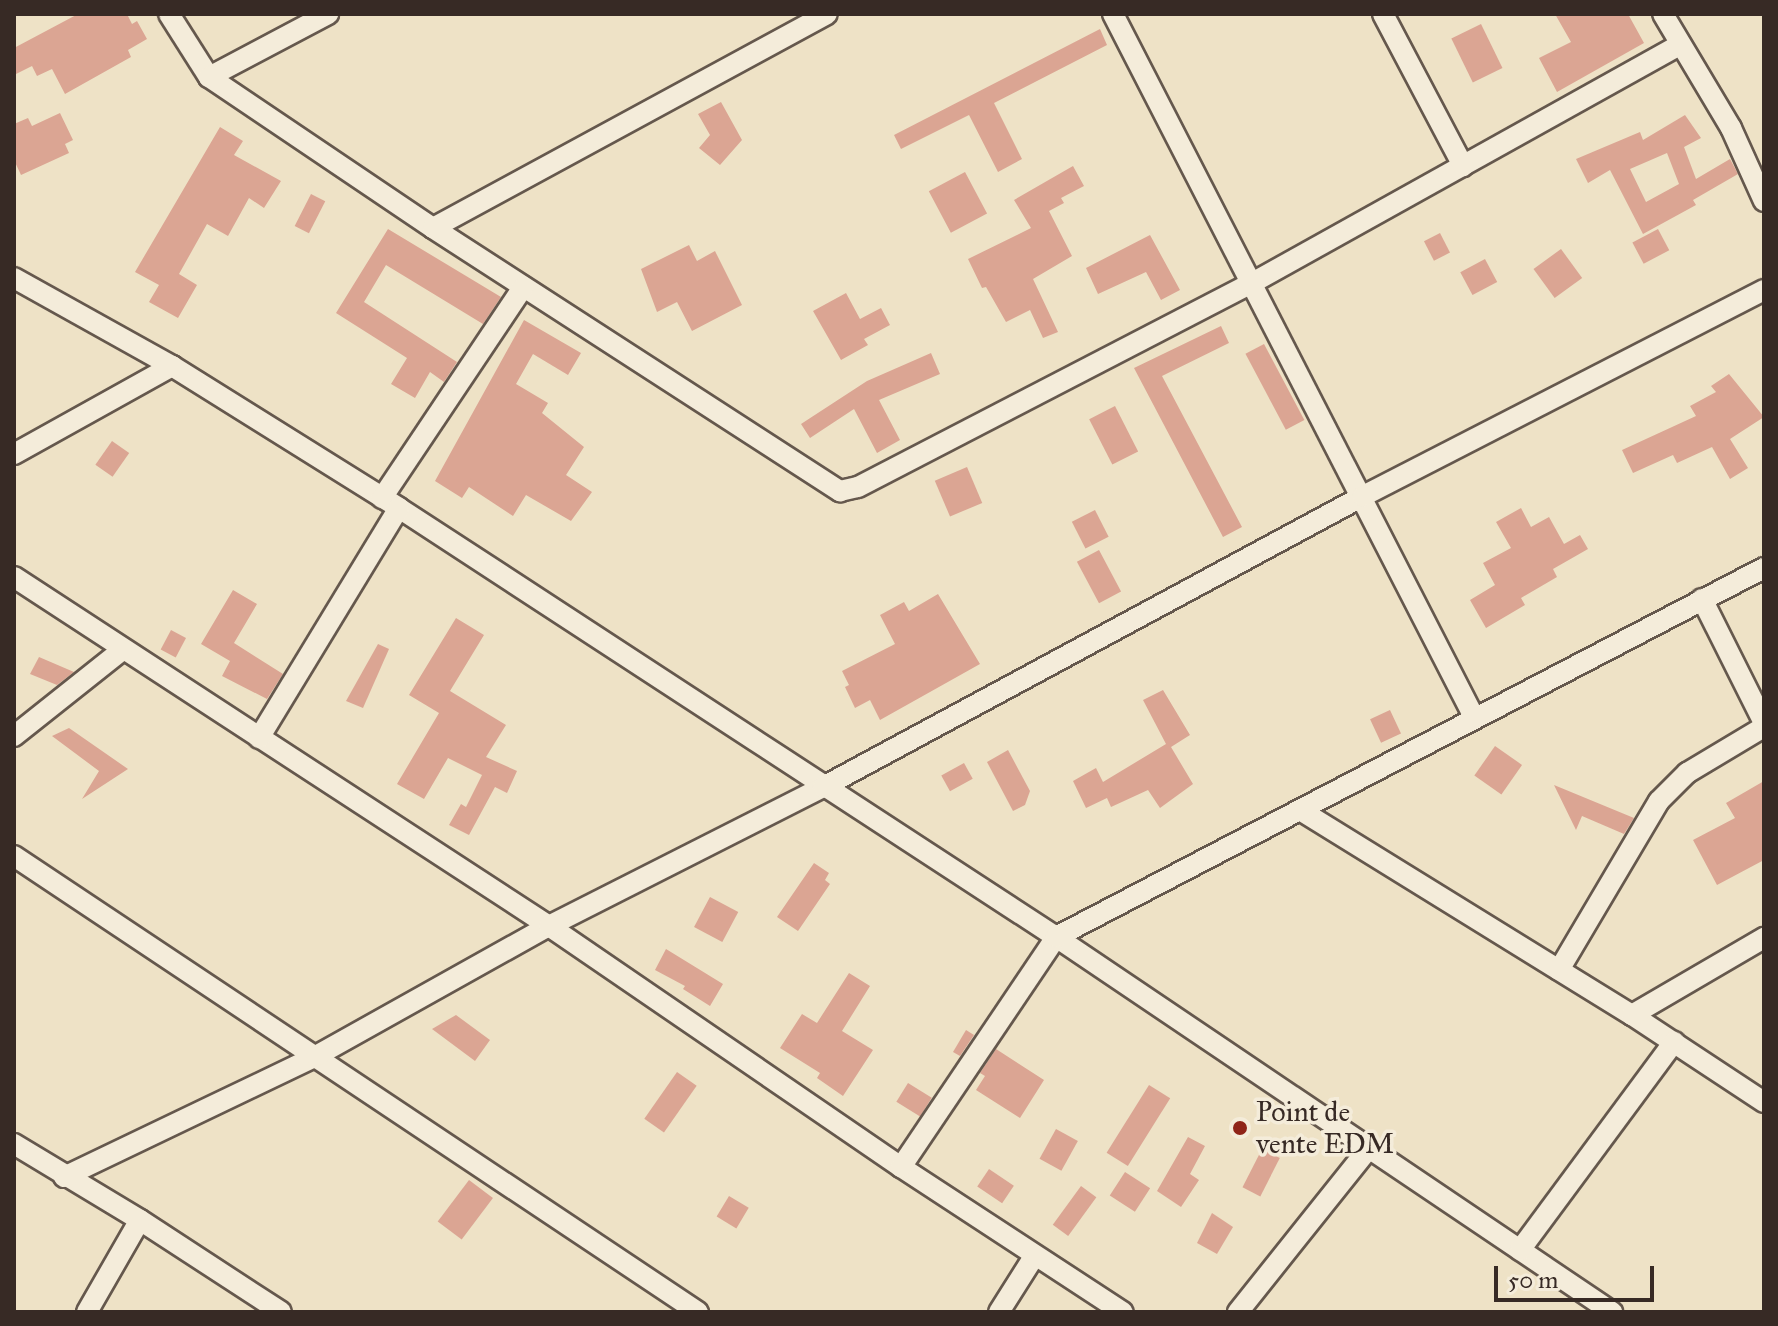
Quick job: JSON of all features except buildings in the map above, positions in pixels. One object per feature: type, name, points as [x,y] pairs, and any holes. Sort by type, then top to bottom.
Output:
[{"type":"street","points":[[169,14],[209,77],[433,228],[840,491],[858,487],[1252,283],[1680,45]]},
{"type":"street","points":[[209,77],[328,14]]},
{"type":"street","points":[[1113,14],[1474,717]]},
{"type":"street","points":[[1383,14],[1463,166]]},
{"type":"street","points":[[1663,14],[1731,128],[1764,201]]},
{"type":"street","points":[[433,228],[821,16]]},
{"type":"street","points":[[14,278],[172,366],[391,503],[1056,937],[1612,1312]]},
{"type":"street","points":[[259,738],[391,503],[523,287]]},
{"type":"street","points":[[64,1177],[316,1056],[549,926],[823,787],[1363,496],[1764,290]]},
{"type":"street","points":[[14,454],[172,366]]},
{"type":"street","points":[[901,1167],[1056,937],[1764,568]]},
{"type":"street","points":[[14,577],[549,926],[901,1167],[1123,1312]]},
{"type":"street","points":[[1559,970],[1659,801],[1687,773],[1764,725],[1702,599]]},
{"type":"street","points":[[14,736],[122,650]]},
{"type":"street","points":[[1300,810],[1632,1015],[1764,1102]]},
{"type":"street","points":[[14,856],[698,1312]]},
{"type":"street","points":[[1632,1015],[1764,938]]},
{"type":"street","points":[[1520,1250],[1674,1042]]},
{"type":"street","points":[[14,1144],[64,1177],[140,1220],[281,1312]]},
{"type":"street","points":[[1238,1312],[1368,1149]]},
{"type":"street","points":[[87,1312],[140,1220]]},
{"type":"street","points":[[999,1312],[1035,1255]]},
{"type":"place","name":"Point de vente EDM","points":[[1240,1128]]}]
